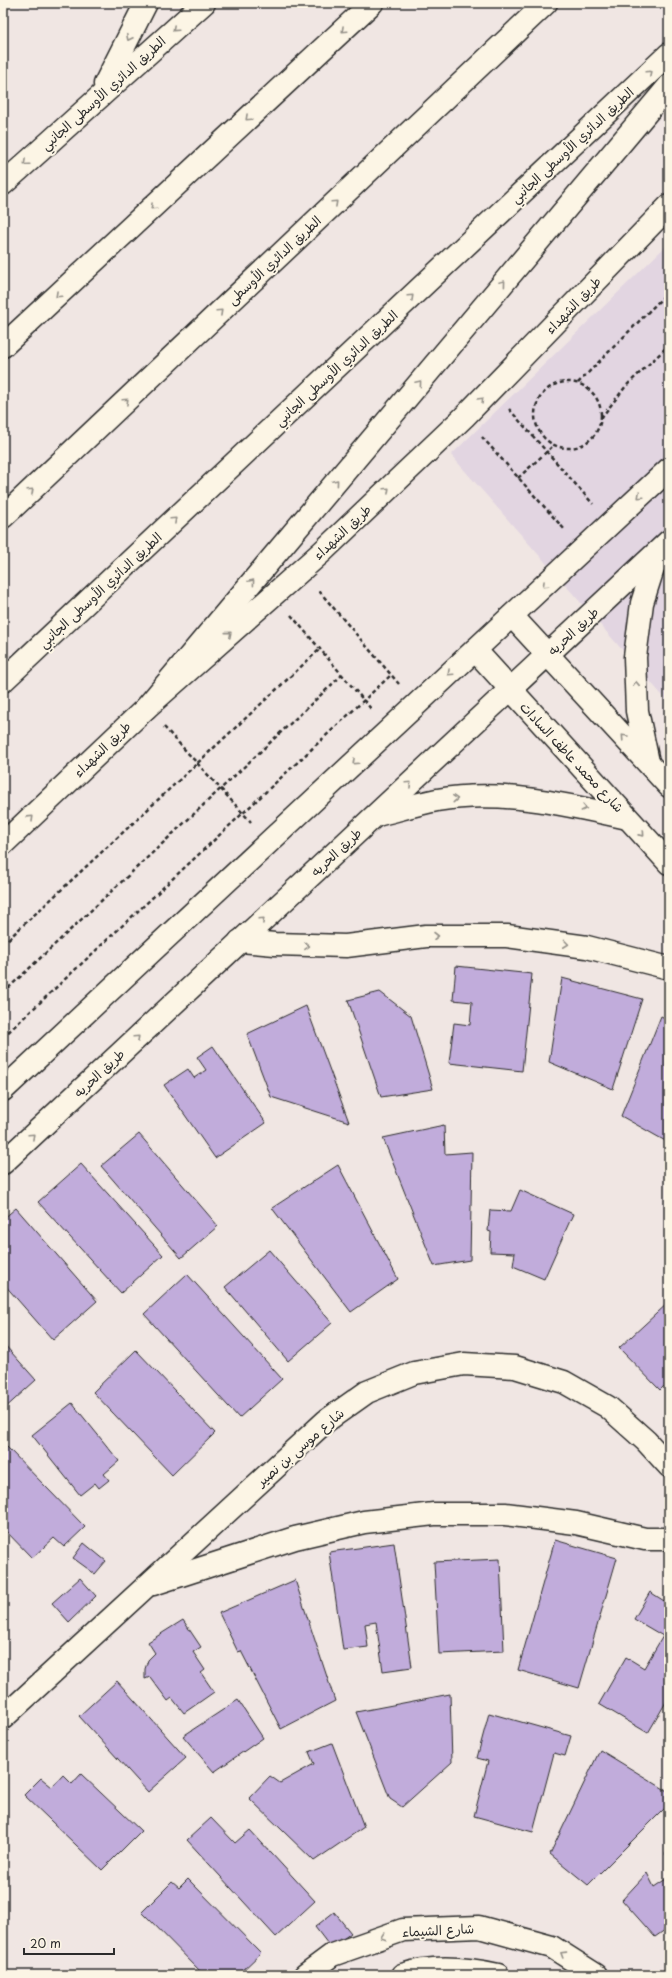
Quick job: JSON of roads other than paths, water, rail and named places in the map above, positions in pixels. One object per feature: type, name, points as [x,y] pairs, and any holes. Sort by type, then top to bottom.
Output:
[{"type":"main road","points":[[97,100],[118,62],[146,3]]},
{"type":"main road","name":"الطريق الدائري الأوسطى الجانبي","points":[[3,184],[204,3]]},
{"type":"main road","points":[[3,346],[372,3]]},
{"type":"main road","name":"الطريق الدائري الأوسطى","points":[[3,518],[546,3]]},
{"type":"main road","name":"الطريق الدائري الأوسطى الجانبي","points":[[3,681],[669,54]]},
{"type":"main road","points":[[146,708],[669,86]]},
{"type":"main road","name":"طريق الشهداء","points":[[3,844],[146,708],[301,570],[464,417],[669,206]]},
{"type":"main road","points":[[3,1090],[669,469]]},
{"type":"main road","points":[[648,764],[637,711],[635,656],[642,603],[663,547]]},
{"type":"main road","name":"طريق الحريه","points":[[3,1163],[663,547]]},
{"type":"main road","points":[[512,616],[669,786]]},
{"type":"main road","name":"شارع محمد عاطف السادات","points":[[475,650],[669,863]]},
{"type":"main road","points":[[376,815],[437,800],[500,796],[563,803],[628,818]]},
{"type":"main road","points":[[240,941],[275,944],[346,946],[426,936],[507,936],[587,947],[669,968]]},
{"type":"main road","name":"شارع موسى بن نصير","points":[[3,1718],[326,1421],[367,1392],[414,1373],[464,1364],[515,1367],[564,1382],[608,1407],[646,1441],[669,1466]]},
{"type":"main road","points":[[146,1586],[295,1538],[364,1522],[434,1514],[505,1514],[576,1523],[645,1539],[669,1539]]},
{"type":"main road","name":"شارع الشيماء","points":[[305,1975],[332,1955],[404,1930],[479,1927],[552,1947],[596,1975]]},
{"type":"main road","points":[[402,1975],[413,1971],[468,1969],[498,1975]]}]
